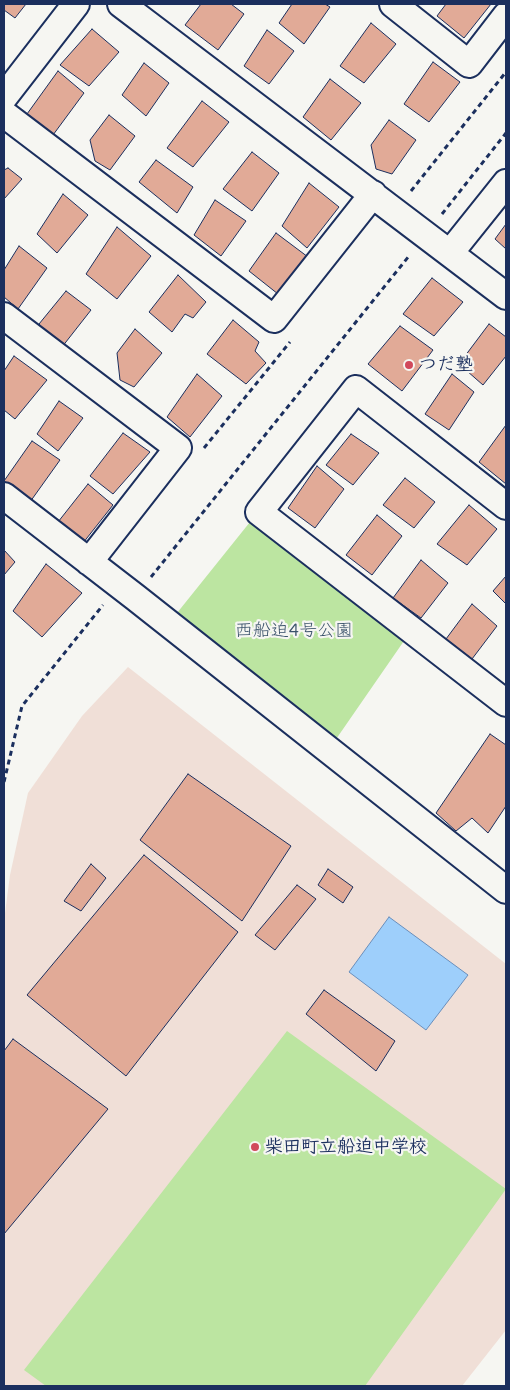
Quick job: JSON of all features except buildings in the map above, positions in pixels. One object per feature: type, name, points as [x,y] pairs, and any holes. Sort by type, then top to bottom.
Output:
[{"type":"street","points":[[4,97],[76,4]]},
{"type":"street","points":[[121,4],[506,296]]},
{"type":"street","points":[[393,4],[469,64],[506,16]]},
{"type":"street","points":[[4,114],[274,319],[372,194]]},
{"type":"street","points":[[450,254],[506,183]]},
{"type":"street","points":[[4,316],[178,448],[89,562]]},
{"type":"street","points":[[506,506],[356,389],[259,512],[506,703]]},
{"type":"street","points":[[4,496],[506,890]]},
{"type":"path","points":[[4,782],[22,706],[127,591],[426,235],[506,133]]},
{"type":"shaded area","name":"柴田町立船迫中学校","points":[[128,667],[506,964],[506,1330],[462,1386],[4,1386],[4,921],[10,875],[28,793],[82,716]]},
{"type":"green space","name":"西船迫4号公園","points":[[254,517],[406,638],[332,745],[173,618]]},
{"type":"green space","points":[[287,1031],[506,1189],[365,1386],[46,1386],[24,1370]]},
{"type":"water","points":[[389,917],[468,975],[426,1030],[349,972]]},
{"type":"place","name":"つだ塾","points":[[409,365]]},
{"type":"place","name":"柴田町立船迫中学校","points":[[255,1147]]}]
